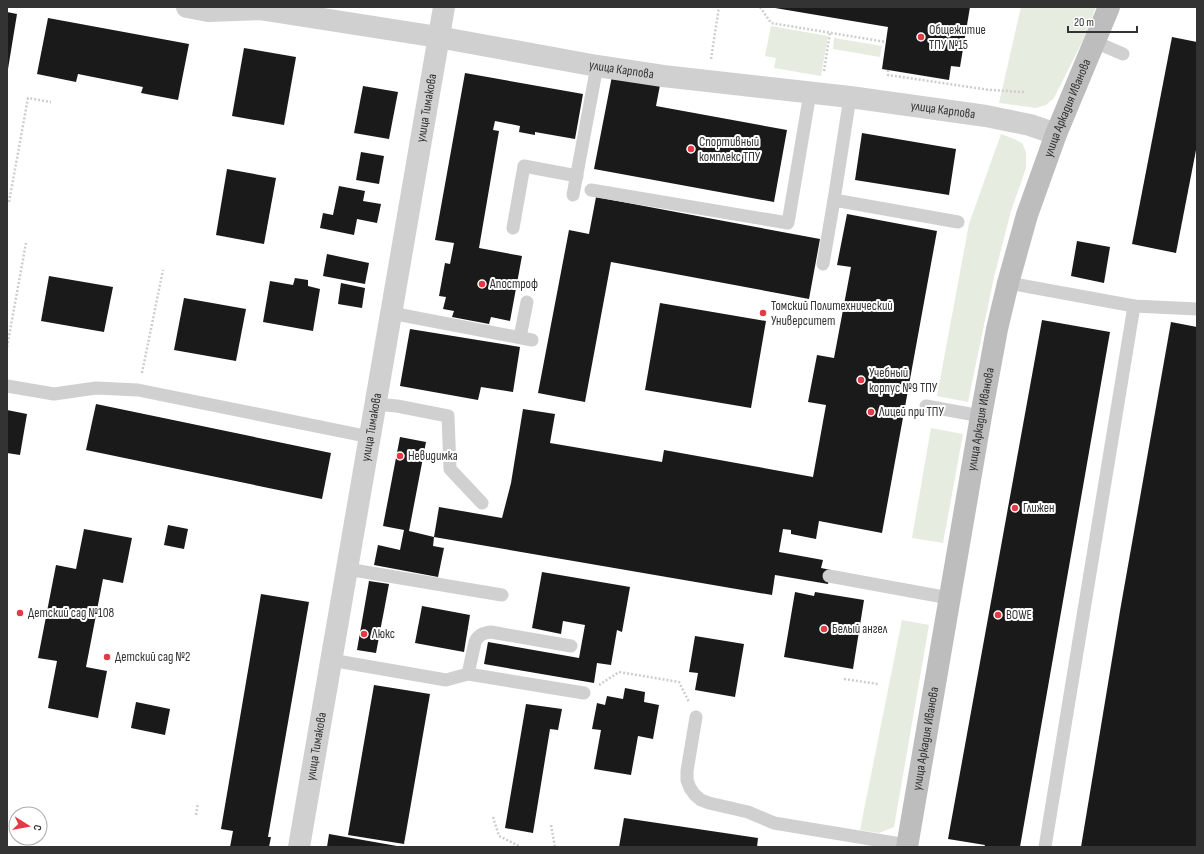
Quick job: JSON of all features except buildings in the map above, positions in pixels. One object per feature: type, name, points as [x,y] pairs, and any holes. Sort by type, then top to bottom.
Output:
[{"type":"street","name":"улица Карпова","points":[[187,7],[208,11],[259,9],[438,37],[597,66],[707,81],[850,97],[986,116],[1030,125],[1056,134]]},
{"type":"street","name":"улица Тимакова","points":[[299,847],[444,7]]},
{"type":"street","name":"улица Аркадия Иванова","points":[[907,846],[981,416],[997,329],[1008,282],[1027,215],[1056,134],[1109,7]]},
{"type":"lane","points":[[1095,42],[1123,54]]},
{"type":"lane","points":[[573,195],[597,66]]},
{"type":"lane","points":[[591,190],[788,223],[815,94]]},
{"type":"lane","points":[[823,264],[850,97]]},
{"type":"lane","points":[[513,228],[524,166],[577,176]]},
{"type":"lane","points":[[834,200],[958,222]]},
{"type":"lane","points":[[1008,282],[1134,306],[1197,309]]},
{"type":"lane","points":[[391,313],[526,338],[527,302]]},
{"type":"lane","points":[[1045,847],[1134,306]]},
{"type":"lane","points":[[7,386],[54,394],[96,388],[138,390],[370,437]]},
{"type":"lane","points":[[375,404],[397,406],[448,416],[450,469],[482,503]]},
{"type":"lane","points":[[926,406],[981,416]]},
{"type":"lane","points":[[347,569],[502,596]]},
{"type":"lane","points":[[830,576],[949,598]]},
{"type":"lane","points":[[468,674],[477,637],[485,632],[571,646]]},
{"type":"lane","points":[[331,660],[446,680],[468,674],[584,693]]},
{"type":"lane","points":[[696,717],[687,771],[687,780],[692,792],[701,800],[748,812],[774,823],[907,846]]},
{"type":"path","points":[[707,81],[719,7]]},
{"type":"path","points":[[760,7],[771,23],[886,42]]},
{"type":"path","points":[[815,94],[830,32]]},
{"type":"path","points":[[888,70],[888,75],[990,90],[1024,92]]},
{"type":"path","points":[[9,202],[28,98],[51,102]]},
{"type":"path","points":[[7,347],[26,243]]},
{"type":"path","points":[[138,390],[163,270]]},
{"type":"path","points":[[584,693],[619,672],[679,682],[696,717]]},
{"type":"path","points":[[844,679],[878,684]]},
{"type":"path","points":[[196,814],[198,803]]},
{"type":"path","points":[[493,817],[499,836],[521,847]]},
{"type":"path","points":[[550,825],[555,847]]},
{"type":"shaded area","points":[[1021,7],[1096,7],[1084,38],[1054,98],[1046,105],[1036,108],[999,103]]},
{"type":"shaded area","points":[[771,26],[828,36],[821,76],[774,68],[776,58],[765,56]]},
{"type":"shaded area","points":[[834,38],[882,46],[880,57],[833,49]]},
{"type":"shaded area","points":[[1001,134],[1022,143],[1026,152],[1026,168],[1011,211],[994,277],[968,402],[937,396],[969,224]]},
{"type":"shaded area","points":[[931,428],[963,434],[943,543],[912,538]]},
{"type":"shaded area","points":[[902,620],[929,625],[894,827],[879,833],[860,830]]},
{"type":"place","name":"Общежитие ТПУ №15","points":[[921,37]]},
{"type":"place","name":"Спортивный комплекс ТПУ","points":[[691,149]]},
{"type":"place","name":"Апостроф","points":[[482,284]]},
{"type":"place","name":"Томский Политехнический Университет","points":[[763,313]]},
{"type":"place","name":"Учебный корпус №9 ТПУ","points":[[861,380]]},
{"type":"place","name":"Лицей при ТПУ","points":[[871,412]]},
{"type":"place","name":"Невидимка","points":[[400,456]]},
{"type":"place","name":"Глижен","points":[[1015,508]]},
{"type":"place","name":"Детский сад №108","points":[[20,613]]},
{"type":"place","name":"BOWE","points":[[998,615]]},
{"type":"place","name":"Белый ангел","points":[[824,629]]},
{"type":"place","name":"Люкс","points":[[364,634]]},
{"type":"place","name":"Детский сад №2","points":[[107,657]]}]
